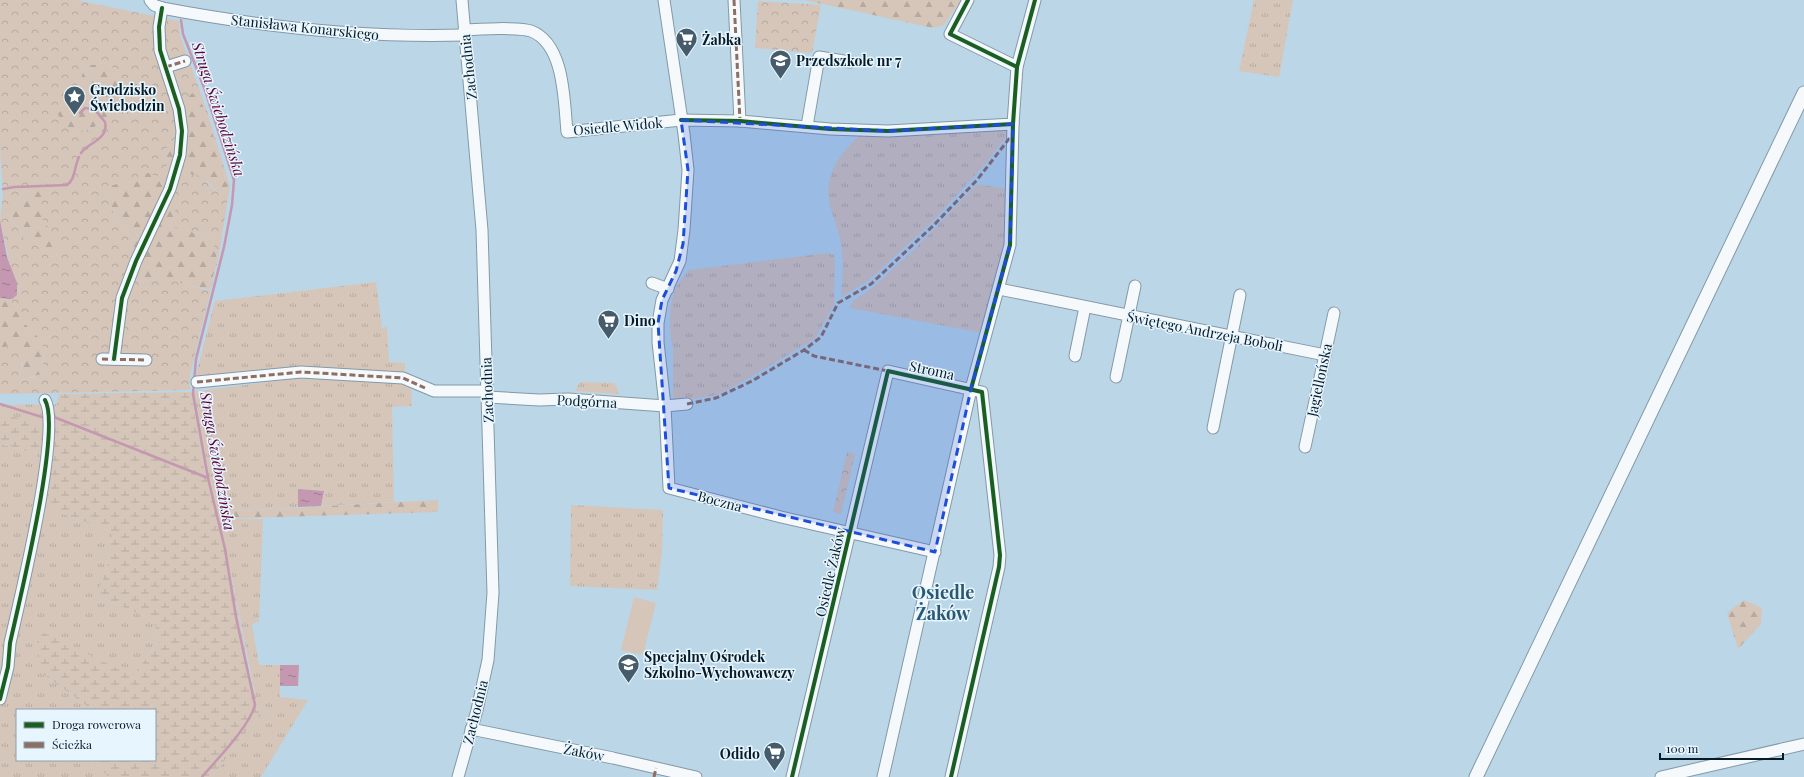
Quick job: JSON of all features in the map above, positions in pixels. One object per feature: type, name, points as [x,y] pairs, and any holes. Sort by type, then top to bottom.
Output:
[{"type":"main road","points":[[1477,776],[1804,93]]},
{"type":"street","name":"Stanisława Konarskiego","points":[[150,0],[154,5],[162,8],[291,28],[388,35],[464,32]]},
{"type":"street","name":"Zachodnia","points":[[458,777],[488,660],[492,621],[493,563],[480,201],[462,0]]},
{"type":"street","name":"Osiedle Widok","points":[[664,0],[686,147],[688,170],[683,244],[678,266],[662,300],[658,323],[658,342],[665,406]]},
{"type":"street","points":[[734,0],[740,121]]},
{"type":"street","points":[[968,0],[965,12],[950,34],[1017,67]]},
{"type":"street","points":[[883,777],[971,389],[1010,245],[1013,124],[1017,67],[1026,20],[1035,0]]},
{"type":"street","points":[[114,359],[122,298],[170,189],[180,155],[181,122],[159,41],[162,8]]},
{"type":"street","name":"Osiedle Widok","points":[[464,32],[530,30],[543,39],[550,48],[559,68],[567,132],[681,120]]},
{"type":"street","points":[[807,126],[819,57],[850,62]]},
{"type":"street","points":[[166,67],[185,61]]},
{"type":"street","points":[[681,120],[740,121],[888,130],[1013,124]]},
{"type":"street","points":[[652,283],[668,289]]},
{"type":"street","points":[[1116,377],[1135,286]]},
{"type":"street","name":"Świętego Andrzeja Boboli","points":[[999,289],[1325,355]]},
{"type":"street","points":[[1213,428],[1240,295]]},
{"type":"street","points":[[1075,356],[1085,307]]},
{"type":"street","name":"Jagiellońska","points":[[1305,447],[1334,313]]},
{"type":"street","points":[[102,359],[146,360]]},
{"type":"street","name":"Stroma","points":[[888,371],[971,389]]},
{"type":"street","name":"Osiedle Żaków","points":[[792,777],[888,371]]},
{"type":"street","name":"Podgórna","points":[[196,382],[306,372],[403,378],[425,388],[443,392],[487,394],[539,400],[568,399],[665,406],[687,404]]},
{"type":"street","points":[[951,777],[1000,567],[997,525],[982,392],[971,389]]},
{"type":"street","points":[[0,699],[8,667],[10,643],[38,512],[49,437],[49,411],[45,400]]},
{"type":"street","name":"Boczna","points":[[665,406],[669,488],[736,506],[850,533]]},
{"type":"street","points":[[850,533],[934,552]]},
{"type":"street","name":"Żaków","points":[[471,729],[655,772],[696,777]]},
{"type":"street","points":[[1661,777],[1804,744]]},
{"type":"highlighted area","points":[[681,120],[888,131],[1013,124],[1010,245],[971,389],[935,552],[669,488],[658,323],[662,300],[676,271],[683,244],[688,170]]},
{"type":"green space","points":[[0,0],[76,0],[179,21],[180,35],[208,114],[230,186],[218,260],[190,375],[190,390],[0,394],[0,351],[8,345],[22,350],[21,377],[23,380],[42,374],[44,354],[43,347],[38,337],[19,318],[19,308],[8,299],[12,299],[10,266],[0,220],[3,194],[0,148]],"holes":[[[104,63],[119,71],[117,97],[110,113],[98,125],[85,130],[68,129],[56,112],[74,91],[85,66]],[[192,93],[197,94],[207,114],[228,186],[225,193],[221,194],[215,191],[200,175],[176,173],[167,168],[164,151],[185,128],[186,120],[183,102]],[[141,171],[170,180],[170,196],[178,201],[170,227],[212,237],[217,259],[210,290],[205,290],[167,279],[157,278],[143,282],[135,279],[131,272],[132,238],[114,215],[108,202],[106,187],[123,182],[136,182]],[[39,177],[47,180],[47,189],[40,205],[40,213],[41,217],[62,248],[56,257],[49,256],[44,249],[25,240],[10,216],[18,199]]]},
{"type":"green space","points":[[804,0],[961,0],[944,25],[933,28]]},
{"type":"green space","points":[[1254,0],[1293,0],[1279,77],[1239,71]]},
{"type":"green space","points":[[758,1],[821,5],[812,53],[755,48]]},
{"type":"green space","points":[[104,63],[119,71],[117,97],[114,105],[105,119],[98,125],[88,130],[68,129],[55,112],[73,91],[83,73],[85,66]]},
{"type":"green space","points":[[192,93],[197,94],[207,114],[228,186],[225,193],[219,193],[205,180],[167,168],[164,151],[179,135],[183,102]]},
{"type":"green space","points":[[1011,130],[988,161],[932,222],[868,281],[841,297],[843,268],[842,254],[838,229],[829,201],[829,181],[841,156],[860,135]]},
{"type":"green space","points":[[141,170],[170,180],[170,195],[178,201],[170,227],[212,237],[217,259],[210,290],[157,278],[143,282],[135,279],[131,272],[132,238],[114,215],[108,202],[106,187],[123,182],[135,182]]},
{"type":"green space","points":[[39,177],[47,180],[49,187],[40,213],[59,240],[62,248],[56,257],[49,256],[37,245],[31,245],[25,240],[10,216],[22,194]]},
{"type":"green space","points":[[977,184],[1013,190],[1014,246],[983,333],[850,308],[853,301],[872,288],[916,248]]},
{"type":"green space","points":[[828,253],[834,255],[834,304],[815,339],[717,395],[678,402],[673,400],[673,350],[670,331],[670,309],[675,288],[689,270]]},
{"type":"green space","points":[[376,282],[382,328],[387,327],[389,362],[405,363],[405,376],[195,379],[215,301]]},
{"type":"green space","points":[[0,298],[8,299],[19,308],[19,318],[41,342],[44,354],[42,374],[30,377],[26,380],[21,378],[20,373],[23,363],[0,351]]},
{"type":"green space","points":[[307,377],[333,380],[411,384],[412,406],[392,407],[394,502],[321,506],[324,491],[298,489],[298,507],[216,512],[203,464],[191,392]]},
{"type":"green space","points":[[580,382],[614,383],[619,394],[575,391]]},
{"type":"green space","points":[[191,392],[203,464],[227,551],[248,666],[260,714],[212,777],[107,777],[107,775],[91,761],[156,761],[156,709],[90,709],[40,672],[36,629],[133,676],[159,641],[154,621],[97,595],[107,568],[113,532],[41,506],[46,456],[0,444],[0,413],[51,428],[59,394]]},
{"type":"green space","points":[[56,404],[51,428],[0,413],[0,405]]},
{"type":"green space","points":[[0,444],[46,456],[41,506],[113,532],[107,568],[97,595],[154,621],[159,641],[133,676],[40,672],[90,709],[16,709],[16,761],[91,761],[108,775],[107,777],[0,777]]},
{"type":"green space","points":[[847,452],[855,454],[841,514],[833,512]]},
{"type":"green space","points":[[438,500],[438,512],[218,519],[216,512]]},
{"type":"green space","points":[[571,505],[663,510],[662,552],[657,590],[570,586]]},
{"type":"green space","points":[[218,519],[263,519],[259,622],[252,624],[259,665],[280,665],[280,697],[308,700],[261,777],[212,777],[260,714],[230,567]]},
{"type":"green space","points":[[634,597],[656,603],[643,655],[621,650]]},
{"type":"green space","points":[[1744,600],[1762,608],[1761,624],[1738,649],[1727,613]]},
{"type":"water","points":[[0,220],[7,257],[17,283],[17,295],[12,299],[0,298]]},
{"type":"water","points":[[298,489],[324,491],[321,506],[298,507]]},
{"type":"water","points":[[280,665],[299,665],[298,686],[280,686]]},
{"type":"waterway","name":"Struga Świebodzińska","points":[[181,20],[183,34],[205,90],[234,180],[232,205],[224,247],[196,359],[193,394],[208,478],[225,549],[236,617],[255,705],[252,714],[240,732],[202,777]]},
{"type":"waterway","points":[[80,113],[85,108],[94,109]]},
{"type":"waterway","points":[[81,153],[84,149],[98,140],[104,132],[105,122],[96,111]]},
{"type":"waterway","points":[[15,187],[67,185],[72,179],[79,157]]},
{"type":"waterway","points":[[3,189],[14,187]]},
{"type":"waterway","points":[[0,404],[45,418]]},
{"type":"waterway","points":[[54,417],[208,478]]},
{"type":"marked path","points":[[734,0],[740,121]]},
{"type":"marked path","points":[[166,67],[185,61]]},
{"type":"marked path","points":[[687,404],[716,398],[752,381],[804,350],[821,337],[838,303],[871,284],[934,225],[977,180],[1012,135]]},
{"type":"marked path","points":[[804,350],[814,356],[888,371]]},
{"type":"marked path","points":[[102,359],[146,360]]},
{"type":"marked path","points":[[197,382],[301,372],[403,378],[425,388]]},
{"type":"marked path","points":[[654,777],[656,768]]},
{"type":"cycle path","points":[[968,0],[950,34],[1017,67]]},
{"type":"cycle path","points":[[681,120],[740,121],[830,129],[888,131],[1013,124],[1017,67],[1035,0]]},
{"type":"cycle path","points":[[114,359],[122,298],[136,261],[170,189],[180,155],[182,131],[179,109],[160,50],[159,27],[162,8]]},
{"type":"cycle path","points":[[971,389],[1010,245],[1013,124]]},
{"type":"cycle path","points":[[792,777],[888,371],[982,392],[1000,555],[999,567],[951,777]]},
{"type":"cycle path","points":[[0,699],[8,667],[10,643],[30,556],[44,479],[49,417],[45,400]]},
{"type":"place","name":"Żabka","points":[[686,58]]},
{"type":"place","name":"Przedszkole nr 7","points":[[780,80]]},
{"type":"place","name":"Grodzisko Świebodzin","points":[[75,116]]},
{"type":"place","name":"Dino","points":[[609,340]]},
{"type":"place","name":"Specjalny Ośrodek Szkolno-Wychowawczy","points":[[628,684]]},
{"type":"place","name":"Odido","points":[[775,772]]},
{"type":"district","name":"Osiedle Żaków","points":[[943,602]]}]
